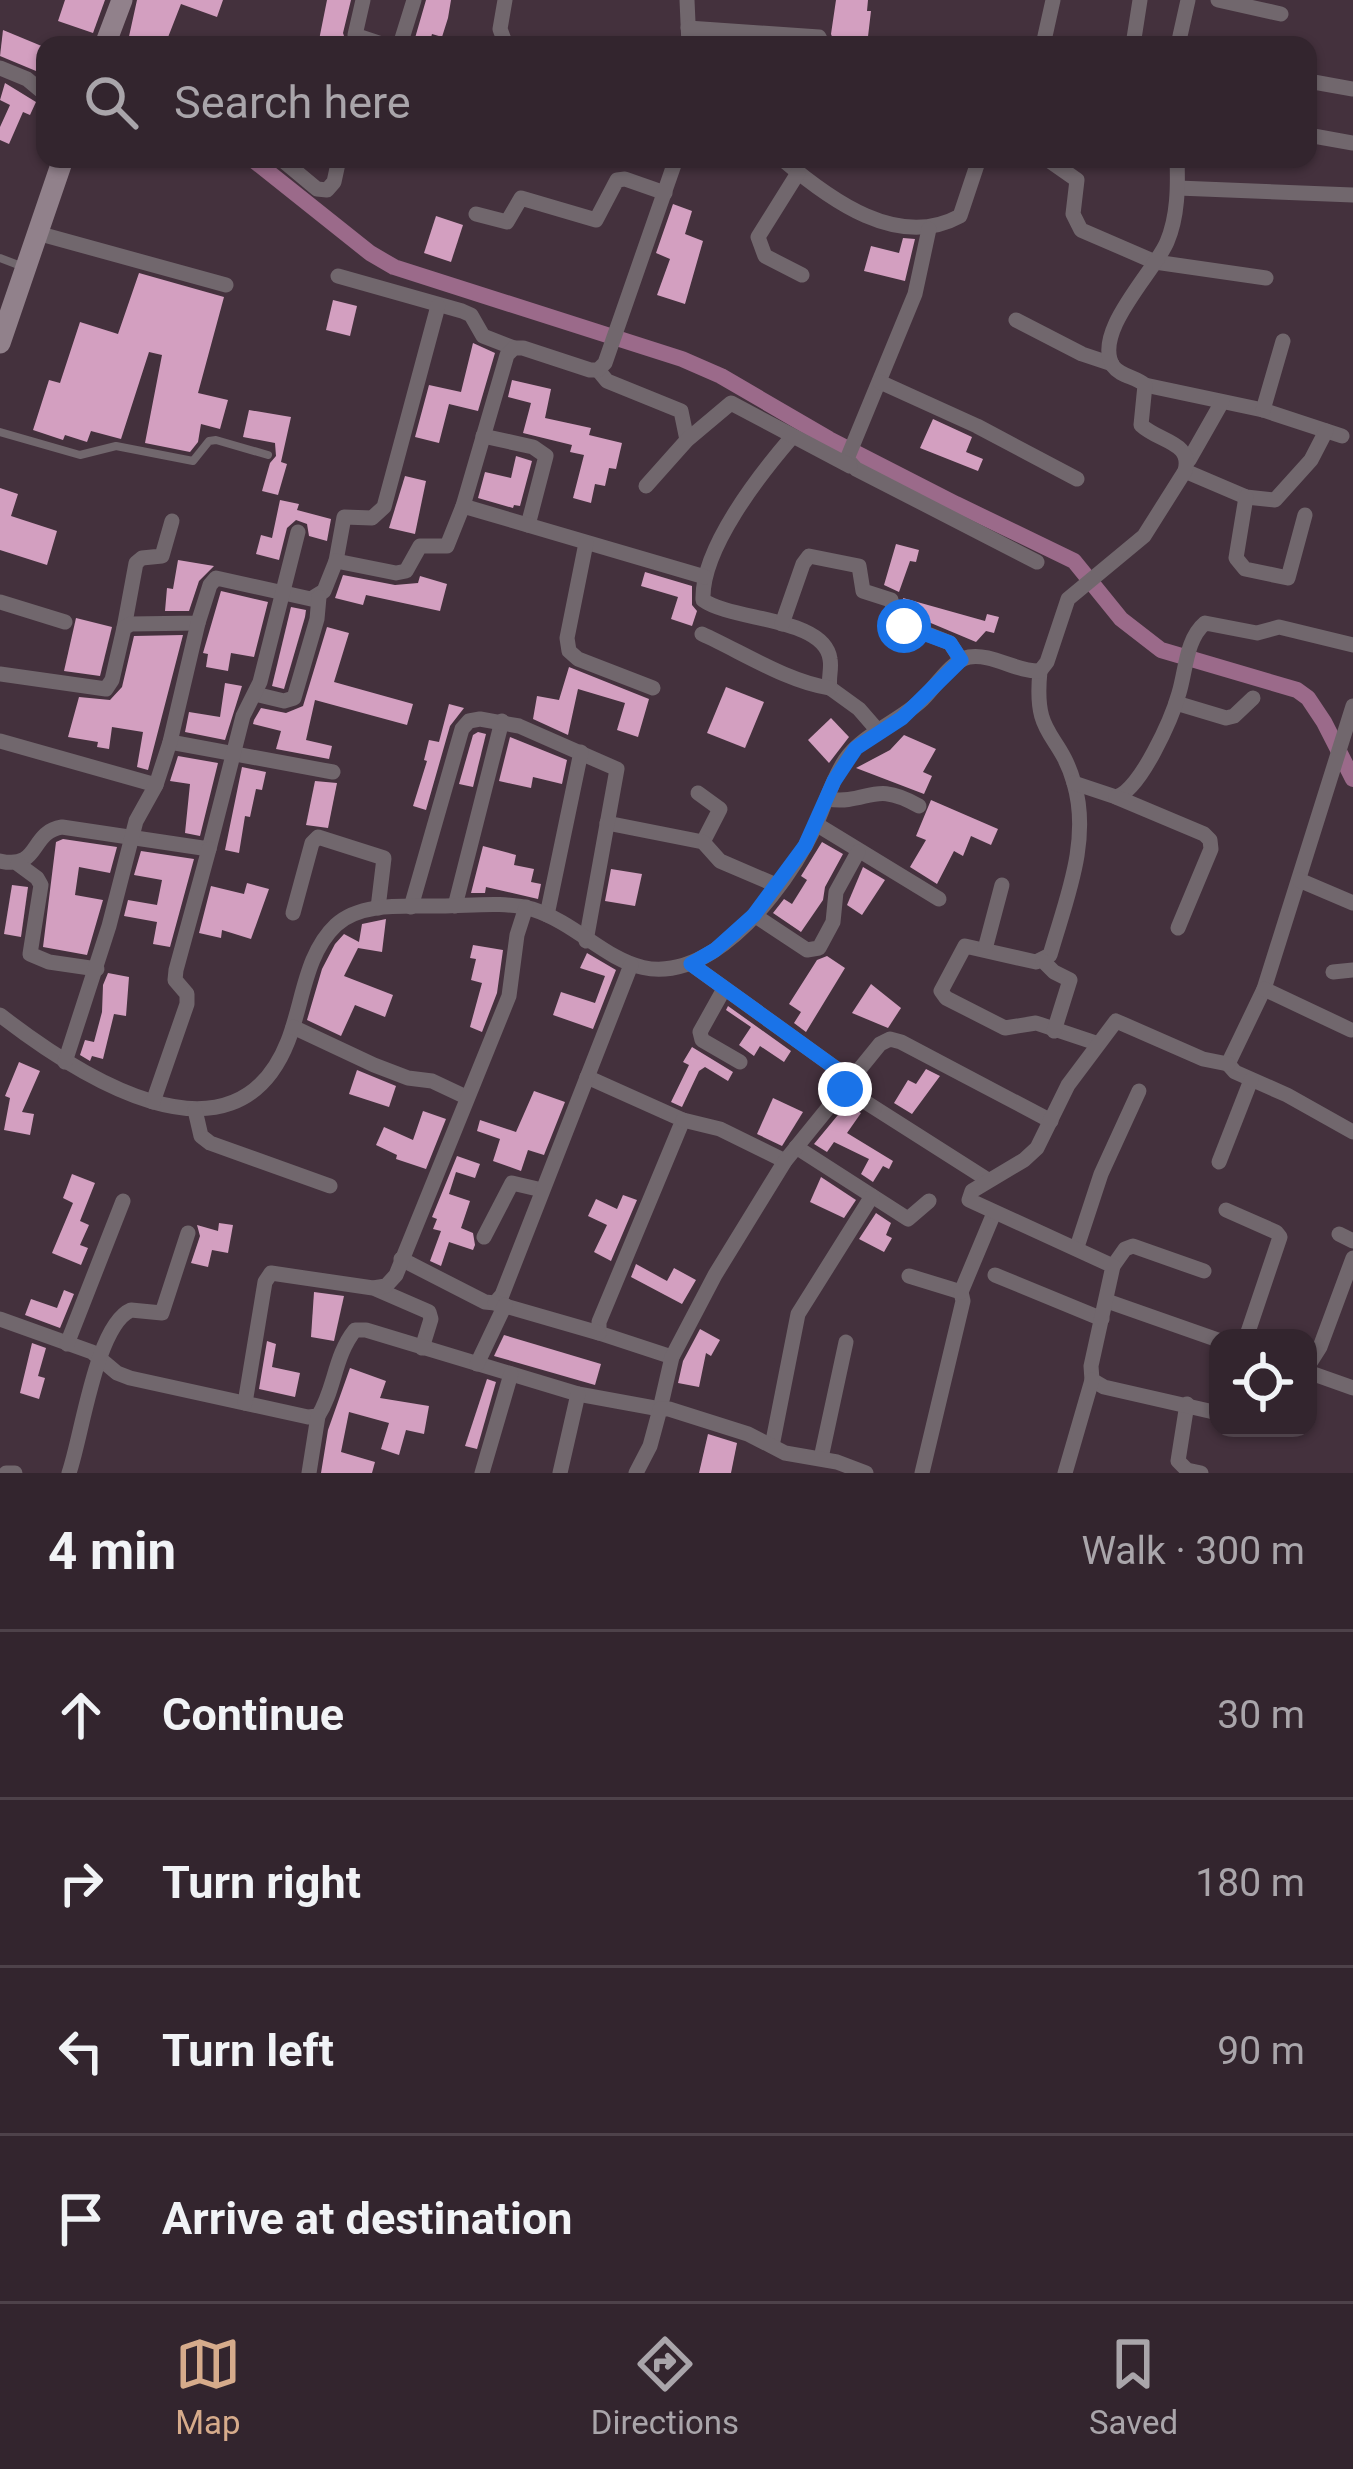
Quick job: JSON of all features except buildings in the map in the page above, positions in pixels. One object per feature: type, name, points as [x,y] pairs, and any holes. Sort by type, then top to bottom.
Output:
[{"type":"main road","points":[[109,36],[122,0]]},
{"type":"main road","points":[[0,344],[60,168]]},
{"type":"street","points":[[360,36],[355,34],[364,0]]},
{"type":"street","points":[[403,36],[414,0]]},
{"type":"street","points":[[503,36],[505,0]]},
{"type":"street","points":[[687,0],[689,36]]},
{"type":"street","points":[[1044,36],[1053,0]]},
{"type":"street","points":[[1134,36],[1140,0]]},
{"type":"street","points":[[1180,36],[1188,0]]},
{"type":"street","points":[[1218,0],[1281,14]]},
{"type":"street","points":[[0,68],[36,86]]},
{"type":"street","points":[[1317,83],[1353,89]]},
{"type":"street","points":[[1317,137],[1353,143]]},
{"type":"street","points":[[292,168],[317,189],[327,190],[338,168]]},
{"type":"street","points":[[598,370],[611,348],[673,168]]},
{"type":"street","points":[[792,168],[838,203],[869,218],[920,230],[960,216],[976,168]]},
{"type":"street","points":[[1060,168],[1077,180],[1073,214],[1082,230],[1155,262],[1266,278]]},
{"type":"street","points":[[1112,364],[1117,320],[1167,243],[1177,168]]},
{"type":"street","points":[[798,173],[758,237],[765,256],[802,275]]},
{"type":"street","points":[[476,214],[507,222],[521,198],[596,220],[617,180],[664,193]]},
{"type":"street","points":[[1178,188],[1353,195]]},
{"type":"street","points":[[850,463],[916,294],[929,229]]},
{"type":"street","points":[[37,233],[226,285]]},
{"type":"street","points":[[338,276],[471,315],[483,336],[598,370],[607,381],[681,411],[687,440]]},
{"type":"street","points":[[255,694],[284,701],[294,698],[319,597],[336,561],[344,517],[371,518],[384,507],[438,306]]},
{"type":"street","points":[[1016,320],[1082,355],[1112,364],[1144,385],[1263,410],[1334,433],[1284,494],[1265,502],[1187,466]]},
{"type":"street","points":[[1263,410],[1282,340]]},
{"type":"street","points":[[336,561],[397,573],[406,571],[420,547],[446,546],[464,506],[507,355],[514,348]]},
{"type":"street","points":[[880,382],[1077,479]]},
{"type":"street","points":[[1144,385],[1141,425],[1185,450],[1187,466]]},
{"type":"street","points":[[1043,961],[1050,955],[1078,859],[1080,818],[1074,783],[1038,713],[1040,671],[1068,599],[1144,536],[1222,402]]},
{"type":"street","points":[[646,486],[687,440],[731,403],[1037,562]]},
{"type":"street","points":[[484,436],[533,447],[546,456],[528,525]]},
{"type":"street","points":[[792,437],[724,534],[705,577],[703,600],[803,631],[830,654],[830,688]]},
{"type":"street","points":[[1246,497],[1236,558],[1245,569],[1288,578],[1304,515]]},
{"type":"street","points":[[464,506],[705,577]]},
{"type":"street","points":[[0,674],[106,689],[112,680],[136,563],[162,556],[172,521]]},
{"type":"street","points":[[153,1102],[187,1004],[176,970],[243,716],[255,694],[298,532]]},
{"type":"street","points":[[586,542],[567,638],[569,651],[578,659],[653,688]]},
{"type":"street","points":[[782,623],[803,564],[818,554],[859,566],[863,591],[891,600],[897,622],[950,643],[961,660]]},
{"type":"street","points":[[65,1062],[97,969],[131,837],[170,742],[197,623],[216,578],[319,597]]},
{"type":"street","points":[[0,602],[65,622]]},
{"type":"street","points":[[1116,797],[1131,790],[1176,703],[1190,647],[1205,622],[1257,633],[1279,627],[1353,645]]},
{"type":"street","points":[[124,628],[131,623],[197,623]]},
{"type":"street","points":[[702,634],[796,681],[830,688],[859,709],[879,732]]},
{"type":"street","points":[[0,1015],[65,1062],[153,1102],[195,1110],[236,1103],[260,1086],[278,1062],[293,1028],[323,940],[339,922],[378,908],[526,907],[548,915],[631,965],[691,964],[715,950],[754,915],[816,824],[845,760],[902,718],[961,660],[980,657],[1040,671]]},
{"type":"street","points":[[1176,703],[1226,718],[1253,698]]},
{"type":"street","points":[[1228,1064],[1264,989],[1353,706]]},
{"type":"street","points":[[411,907],[462,729],[469,721],[502,722],[617,770],[586,941]]},
{"type":"street","points":[[455,906],[502,722]]},
{"type":"street","points":[[0,741],[156,785]]},
{"type":"street","points":[[170,742],[333,772]]},
{"type":"street","points":[[548,915],[581,752]]},
{"type":"street","points":[[1074,783],[1210,840],[1211,849],[1178,928]]},
{"type":"street","points":[[827,799],[851,800],[879,791],[892,792],[919,806]]},
{"type":"street","points":[[698,793],[721,809],[703,842]]},
{"type":"street","points":[[607,823],[703,842],[720,861],[776,885]]},
{"type":"street","points":[[816,824],[939,899]]},
{"type":"street","points":[[9,863],[28,859],[52,827],[209,849]]},
{"type":"street","points":[[293,913],[318,836],[384,858],[378,908]]},
{"type":"street","points":[[754,915],[807,950],[819,948],[833,922],[836,892],[858,852]]},
{"type":"street","points":[[9,863],[38,878],[41,885],[30,954],[49,962],[97,969]]},
{"type":"street","points":[[1299,880],[1353,903]]},
{"type":"street","points":[[985,949],[1002,885]]},
{"type":"street","points":[[374,1288],[386,1286],[401,1258],[514,982],[515,944],[526,907]]},
{"type":"street","points":[[1054,1030],[1070,980],[1043,961],[965,946],[959,951],[942,984],[946,998],[1005,1028],[1028,1022],[1096,1043]]},
{"type":"street","points":[[691,964],[849,1085],[988,1180]]},
{"type":"street","points":[[477,1364],[631,965]]},
{"type":"street","points":[[1333,972],[1353,970]]},
{"type":"street","points":[[724,989],[700,1032],[702,1040],[740,1062]]},
{"type":"street","points":[[1264,989],[1352,1030]]},
{"type":"street","points":[[1113,1266],[969,1200],[972,1190],[1024,1160],[1046,1136],[1096,1043],[1116,1022],[1203,1059],[1228,1064],[1353,1132]]},
{"type":"street","points":[[293,1028],[374,1065],[466,1096]]},
{"type":"street","points":[[636,1473],[650,1446],[672,1357],[716,1275],[790,1154],[880,1044],[890,1039],[1051,1121]]},
{"type":"street","points":[[587,1077],[683,1120],[790,1154],[910,1220],[929,1201]]},
{"type":"street","points":[[1219,1162],[1251,1080]]},
{"type":"street","points":[[1076,1247],[1101,1174],[1139,1091]]},
{"type":"street","points":[[195,1110],[201,1136],[210,1142],[329,1186]]},
{"type":"street","points":[[598,1333],[683,1120]]},
{"type":"street","points":[[484,1237],[512,1183],[542,1190]]},
{"type":"street","points":[[772,1446],[798,1314],[872,1196]]},
{"type":"street","points":[[67,1343],[123,1201]]},
{"type":"street","points":[[1226,1210],[1280,1237],[1249,1329]]},
{"type":"street","points":[[922,1473],[961,1292],[994,1213]]},
{"type":"street","points":[[69,1473],[100,1358],[121,1315],[131,1310],[152,1315],[162,1312],[188,1233]]},
{"type":"street","points":[[1068,1472],[1092,1380],[1113,1266],[1133,1246],[1204,1271]]},
{"type":"street","points":[[401,1258],[485,1302],[672,1357]]},
{"type":"street","points":[[1317,1354],[1353,1258]]},
{"type":"street","points":[[245,1403],[265,1282],[271,1273],[374,1288],[429,1312],[422,1348]]},
{"type":"street","points":[[995,1275],[1102,1318]]},
{"type":"street","points":[[909,1276],[961,1292]]},
{"type":"street","points":[[1107,1301],[1209,1337]]},
{"type":"street","points":[[0,1319],[67,1343],[130,1378],[318,1416]]},
{"type":"street","points":[[309,1473],[318,1416],[332,1372],[355,1330],[366,1330],[578,1394],[660,1409],[748,1434],[785,1453],[866,1473]]},
{"type":"street","points":[[820,1458],[847,1342]]},
{"type":"street","points":[[1317,1373],[1353,1388]]},
{"type":"street","points":[[482,1473],[511,1374]]},
{"type":"street","points":[[1092,1380],[1104,1387],[1209,1411]]},
{"type":"street","points":[[560,1473],[578,1394]]},
{"type":"street","points":[[1187,1405],[1178,1461],[1187,1470],[1201,1473]]},
{"type":"lane","points":[[0,258],[26,268]]},
{"type":"lane","points":[[0,432],[80,454],[116,446],[193,461],[208,441],[216,440],[268,455]]},
{"type":"waterway","points":[[263,168],[394,267],[682,359],[721,376],[829,439],[1074,561],[1121,619],[1161,650],[1297,690],[1308,698],[1353,779]]},
{"type":"route","points":[[845,1089],[852,1080],[691,964],[732,937],[754,915],[805,846],[845,760],[902,718],[961,660],[942,638],[904,626]]}]
